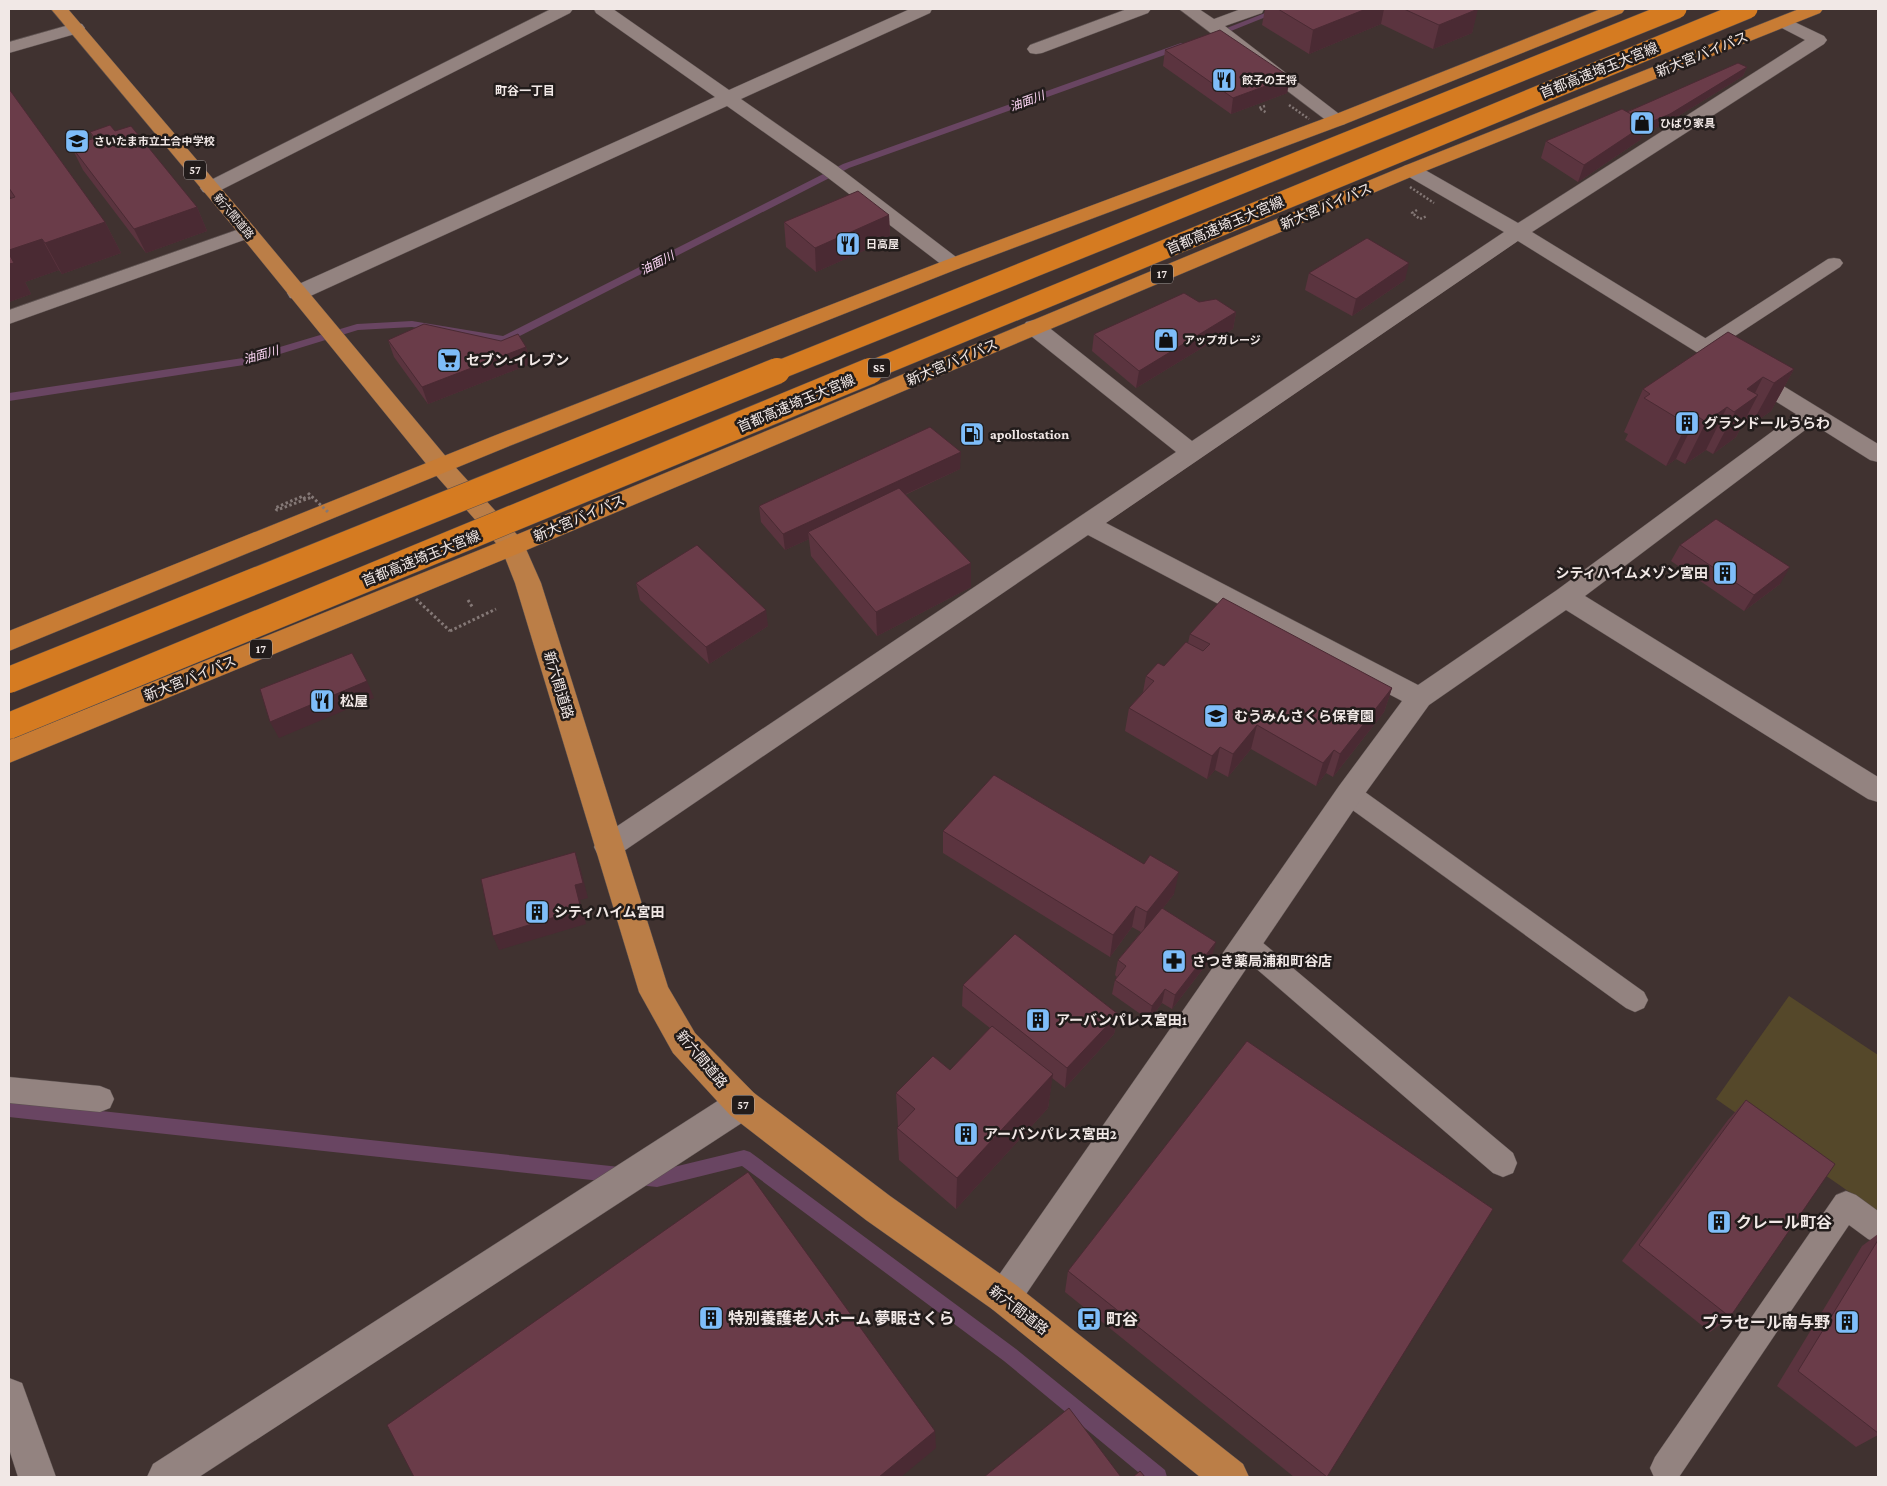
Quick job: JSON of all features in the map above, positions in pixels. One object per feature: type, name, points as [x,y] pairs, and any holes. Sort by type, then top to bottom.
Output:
[{"type":"highway","points":[[9,641],[440,465],[953,264],[1338,120],[1616,9]]},
{"type":"highway","name":"首都高速埼玉大宮線","points":[[9,680],[1677,9]]},
{"type":"highway","name":"首都高速埼玉大宮線","points":[[9,726],[1748,9]]},
{"type":"highway","name":"新大宮バイパス","points":[[9,752],[513,546],[1411,170],[1814,9]]},
{"type":"main road","name":"新六間道路","points":[[59,9],[248,232],[440,465],[513,546],[528,583],[654,992],[684,1042],[742,1104],[878,1208],[1004,1298],[1230,1477]]},
{"type":"street","points":[[210,188],[564,9]]},
{"type":"street","points":[[602,9],[833,173],[953,264]]},
{"type":"street","points":[[298,293],[924,9]]},
{"type":"street","points":[[1036,49],[1142,9]]},
{"type":"street","points":[[1188,9],[1220,29],[1338,120]]},
{"type":"street","points":[[1220,29],[1256,9]]},
{"type":"street","points":[[608,847],[1518,232],[1818,40],[1784,22]]},
{"type":"street","points":[[9,48],[76,28]]},
{"type":"street","points":[[1411,170],[1518,232],[1878,454]]},
{"type":"street","points":[[9,317],[248,232]]},
{"type":"street","points":[[1034,327],[1191,452]]},
{"type":"street","points":[[1004,1298],[1349,794],[1419,698],[1566,597],[1812,413]]},
{"type":"street","points":[[1086,523],[1419,698]]},
{"type":"street","points":[[1566,597],[1878,790]]},
{"type":"street","points":[[166,1477],[742,1104]]},
{"type":"street","points":[[9,1396],[37,1477]]},
{"type":"lane","points":[[1705,347],[1834,263]]},
{"type":"lane","points":[[1349,794],[1635,1000]]},
{"type":"lane","points":[[1246,945],[1503,1163]]},
{"type":"lane","points":[[9,1090],[100,1099]]},
{"type":"lane","points":[[1666,1468],[1846,1205],[1878,1229]]},
{"type":"path","points":[[305,498],[303,496],[275,508],[277,510],[312,497]]},
{"type":"path","points":[[450,631],[496,609],[498,616]]},
{"type":"shaded area","points":[[1789,996],[1878,1055],[1878,1212],[1716,1099]]},
{"type":"building","points":[[1278,9],[1366,9],[1313,30]]},
{"type":"building","points":[[1404,9],[1478,9],[1439,25]]},
{"type":"building","points":[[1220,30],[1290,77],[1233,98],[1165,50]]},
{"type":"building","points":[[1738,63],[1747,67],[1670,114],[1646,124],[1627,112]]},
{"type":"building","points":[[9,89],[105,222],[45,243],[42,239],[9,250],[9,199],[15,197],[9,188]]},
{"type":"building","points":[[1622,109],[1647,123],[1584,165],[1546,141]]},
{"type":"building","points":[[110,125],[115,131],[131,126],[197,207],[134,229],[71,146],[95,138],[90,132]]},
{"type":"building","points":[[858,191],[889,215],[815,248],[784,222]]},
{"type":"building","points":[[1367,238],[1409,263],[1356,299],[1309,273]]},
{"type":"building","points":[[9,254],[14,263],[9,264]]},
{"type":"building","points":[[1184,293],[1199,302],[1216,299],[1236,312],[1139,371],[1094,334]]},
{"type":"building","points":[[424,324],[501,341],[518,334],[526,347],[422,387],[388,340]]},
{"type":"building","points":[[1728,332],[1794,369],[1774,383],[1763,377],[1747,389],[1758,395],[1734,412],[1727,407],[1706,422],[1697,416],[1687,424],[1644,398],[1650,394],[1643,389]]},
{"type":"building","points":[[930,427],[961,452],[783,534],[759,506]]},
{"type":"building","points":[[899,488],[971,563],[876,612],[808,532]]},
{"type":"building","points":[[1716,519],[1790,567],[1754,595],[1680,545]]},
{"type":"building","points":[[697,545],[766,610],[706,647],[636,583]]},
{"type":"building","points":[[1223,598],[1392,688],[1340,754],[1334,750],[1323,763],[1257,725],[1233,754],[1220,747],[1212,756],[1129,708],[1154,681],[1146,676],[1158,663],[1164,666],[1186,642],[1203,651],[1210,644],[1190,634]]},
{"type":"building","points":[[352,653],[367,681],[270,722],[260,689]]},
{"type":"building","points":[[994,775],[1144,864],[1150,855],[1179,872],[1147,912],[1136,906],[1113,935],[943,831]]},
{"type":"building","name":"シティハイム宮田","points":[[575,852],[583,883],[575,885],[581,909],[493,936],[481,879]]},
{"type":"building","points":[[1162,908],[1216,942],[1175,995],[1165,989],[1152,1006],[1115,980],[1126,966],[1118,960]]},
{"type":"building","name":"アーバンパレス宮田1","points":[[1015,934],[1118,1014],[1067,1068],[963,985]]},
{"type":"building","name":"アーバンパレス宮田2","points":[[992,1026],[1053,1074],[957,1178],[897,1128],[915,1109],[896,1093],[933,1056],[950,1070]]},
{"type":"building","points":[[1247,1041],[1493,1209],[1327,1477],[1068,1271]]},
{"type":"building","name":"クレール町谷","points":[[1746,1100],[1835,1164],[1730,1317],[1639,1245]]},
{"type":"building","name":"特別養護老人ホーム 夢眠さくら","points":[[748,1172],[935,1431],[879,1477],[414,1477],[387,1425]]},
{"type":"building","name":"プラセール南与野","points":[[1878,1240],[1878,1433],[1798,1371]]},
{"type":"building","points":[[1069,1408],[1121,1477],[984,1477]]},
{"type":"building","points":[[1140,1471],[1145,1477],[1133,1477]]},
{"type":"waterway","name":"油面川","points":[[1213,35],[1282,9]]},
{"type":"waterway","name":"油面川","points":[[9,397],[244,361],[357,327],[412,324],[504,340],[846,166],[1181,46]]},
{"type":"waterway","points":[[9,1109],[657,1179],[744,1158],[1010,1355],[1158,1477]]},
{"type":"place","name":"餃子の王将","points":[[1224,80]]},
{"type":"place","name":"ひばり家具","points":[[1642,123]]},
{"type":"place","name":"さいたま市立土合中学校","points":[[77,141]]},
{"type":"place","name":"日高屋","points":[[848,244]]},
{"type":"place","name":"アップガレージ","points":[[1166,340]]},
{"type":"place","name":"セブン-イレブン","points":[[449,360]]},
{"type":"place","name":"グランドールうらわ","points":[[1687,423]]},
{"type":"place","name":"apollostation","points":[[972,434]]},
{"type":"place","name":"シティハイムメゾン宮田","points":[[1725,573]]},
{"type":"place","name":"松屋","points":[[322,701]]},
{"type":"place","name":"むうみんさくら保育園","points":[[1216,716]]},
{"type":"place","name":"シティハイム宮田","points":[[537,912]]},
{"type":"place","name":"さつき薬局浦和町谷店","points":[[1174,961]]},
{"type":"place","name":"アーバンパレス宮田1","points":[[1038,1020]]},
{"type":"place","name":"アーバンパレス宮田2","points":[[966,1134]]},
{"type":"place","name":"クレール町谷","points":[[1719,1222]]},
{"type":"place","name":"特別養護老人ホーム 夢眠さくら","points":[[711,1318]]},
{"type":"place","name":"町谷","points":[[1089,1319]]},
{"type":"place","name":"プラセール南与野","points":[[1847,1322]]},
{"type":"district","name":"町谷一丁目","points":[[525,91]]}]
